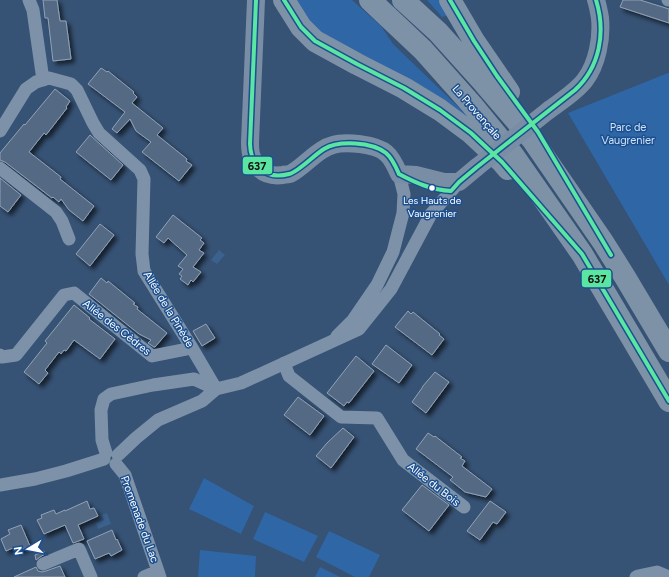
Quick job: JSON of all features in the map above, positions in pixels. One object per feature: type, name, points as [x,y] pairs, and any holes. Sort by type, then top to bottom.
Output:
[{"type":"highway","points":[[284,0],[301,27],[316,41],[404,88],[440,110],[471,133],[502,162],[582,254]]},
{"type":"highway","name":"La Provençale","points":[[370,0],[422,50],[472,105],[509,150],[582,254],[669,402]]},
{"type":"highway","points":[[403,0],[438,32],[532,139],[603,242]]},
{"type":"highway","points":[[450,0],[497,76],[538,132],[669,351]]},
{"type":"street","points":[[0,131],[26,89],[36,82],[43,80],[33,10],[29,0]]},
{"type":"street","points":[[256,0],[250,142],[251,156],[257,166],[263,172],[271,175],[290,174],[313,156],[334,145],[364,145],[376,147],[386,153],[394,163],[399,174],[404,194],[403,213],[393,252],[376,285],[352,320],[331,342]]},
{"type":"street","points":[[0,485],[36,479],[111,458],[158,420],[202,401],[216,389],[241,383],[284,362],[360,329],[391,289],[431,214],[459,182],[576,90],[585,80],[593,66],[598,49],[600,18],[596,0]]},
{"type":"street","name":"Allée de la Pinède","points":[[43,80],[49,78],[70,84],[77,90],[99,133],[140,170],[144,179],[142,254],[144,271],[216,389]]},
{"type":"street","points":[[0,168],[56,212],[62,221],[69,239]]},
{"type":"street","points":[[399,174],[416,175],[444,182],[459,182]]},
{"type":"street","name":"Allée des Cèdres","points":[[0,355],[16,355],[64,295],[74,293],[152,356],[192,348]]},
{"type":"street","name":"Allée du Bois","points":[[284,362],[290,376],[341,417],[377,418],[403,460],[464,507]]},
{"type":"street","points":[[111,458],[102,440],[101,410],[104,399],[111,394],[153,385],[194,380],[216,389]]},
{"type":"street","name":"Promenade du Lac","points":[[111,458],[125,475],[159,574]]},
{"type":"street","points":[[43,564],[79,549],[91,577]]},
{"type":"street","points":[[636,577],[658,572],[669,577]]},
{"type":"street","points":[[144,577],[159,574]]},
{"type":"green space","points":[[292,0],[352,0],[381,26],[393,44],[472,120],[316,29]]},
{"type":"green space","points":[[427,0],[440,0],[449,15],[442,17]]},
{"type":"green space","name":"Parc de Vaugrenier","points":[[669,73],[669,285],[568,113]]},
{"type":"green space","points":[[204,478],[254,506],[241,534],[189,509]]},
{"type":"green space","points":[[265,512],[318,536],[304,562],[253,539]]},
{"type":"green space","points":[[329,531],[380,555],[369,577],[355,577],[316,557]]},
{"type":"green space","points":[[200,550],[256,556],[255,577],[198,577]]},
{"type":"green space","points":[[320,567],[340,577],[315,577]]},
{"type":"shaded area","points":[[219,250],[225,255],[217,264],[211,260]]},
{"type":"shaded area","points":[[107,513],[111,524],[98,529],[96,523],[104,520],[102,515]]},
{"type":"building","points":[[43,0],[57,0],[60,21],[66,21],[71,59],[53,61],[48,18],[45,18]]},
{"type":"building","points":[[623,0],[640,0],[669,9],[669,23],[620,7]]},
{"type":"building","points":[[101,68],[107,72],[108,71],[134,92],[133,93],[137,97],[132,103],[163,128],[157,135],[187,159],[186,161],[192,165],[179,181],[142,152],[151,142],[136,131],[130,119],[117,133],[112,129],[125,112],[88,84]]},
{"type":"building","points":[[55,89],[70,101],[66,107],[67,108],[46,135],[44,133],[29,152],[61,177],[60,179],[94,206],[83,221],[69,210],[61,199],[59,202],[53,197],[52,198],[5,162],[0,160],[0,153]]},
{"type":"building","points":[[90,135],[123,165],[111,180],[76,152]]},
{"type":"building","points":[[0,178],[21,195],[8,212],[0,206]]},
{"type":"building","points":[[173,215],[202,238],[200,240],[204,243],[199,250],[204,253],[193,267],[201,272],[193,282],[191,280],[188,285],[180,279],[182,276],[179,274],[183,269],[178,266],[187,255],[168,238],[164,243],[156,237]]},
{"type":"building","points":[[100,224],[114,235],[90,266],[76,254]]},
{"type":"building","points":[[101,278],[107,283],[108,281],[135,303],[133,304],[138,307],[137,309],[167,333],[155,347],[148,343],[151,340],[139,334],[89,294]]},
{"type":"building","points":[[74,305],[90,318],[89,319],[115,339],[100,359],[74,340],[66,351],[64,350],[61,354],[59,352],[45,370],[48,373],[39,384],[24,372],[47,343],[45,341]]},
{"type":"building","points":[[408,311],[411,314],[413,312],[444,339],[432,355],[395,327]]},
{"type":"building","points":[[206,324],[215,338],[202,346],[193,331]]},
{"type":"building","points":[[386,345],[412,365],[399,383],[372,364]]},
{"type":"building","points":[[356,356],[374,371],[349,403],[347,402],[344,406],[327,393]]},
{"type":"building","points":[[435,372],[449,382],[426,413],[412,402]]},
{"type":"building","points":[[298,397],[324,416],[310,435],[284,415]]},
{"type":"building","points":[[343,428],[354,437],[331,468],[316,456]]},
{"type":"building","points":[[428,433],[434,437],[435,436],[462,457],[460,458],[465,461],[462,466],[492,489],[486,497],[465,492],[450,480],[453,477],[416,449]]},
{"type":"building","points":[[422,485],[449,505],[429,531],[402,510]]},
{"type":"building","points":[[87,501],[90,509],[94,508],[98,516],[78,525],[84,539],[73,543],[65,525],[44,534],[37,520],[42,518],[41,515],[54,510],[56,514]]},
{"type":"building","points":[[490,501],[506,512],[497,524],[493,522],[480,540],[467,531]]},
{"type":"building","points":[[21,525],[30,546],[18,551],[15,547],[6,551],[1,539],[10,534],[8,530]]},
{"type":"building","points":[[112,530],[122,550],[111,556],[109,553],[95,559],[87,541]]},
{"type":"building","points":[[44,551],[45,554],[36,560],[35,555]]},
{"type":"building","points":[[60,566],[65,577],[14,577],[36,567],[38,571],[42,572]]},
{"type":"transit line","name":"637","points":[[256,0],[250,144],[253,159],[261,170],[273,175],[293,173],[324,149],[330,146],[347,143],[373,146],[380,149],[392,160],[399,174]]},
{"type":"transit line","name":"637","points":[[284,0],[301,27],[315,41],[404,88],[440,110],[471,133],[502,162],[582,254],[669,401]]},
{"type":"transit line","name":"637","points":[[450,0],[497,76],[538,132],[611,255]]},
{"type":"transit line","name":"637","points":[[399,174],[424,186],[451,191],[477,167],[575,90],[590,71],[599,48],[600,24],[596,0]]},
{"type":"place","name":"Les Hauts de Vaugrenier","points":[[432,188]]}]
